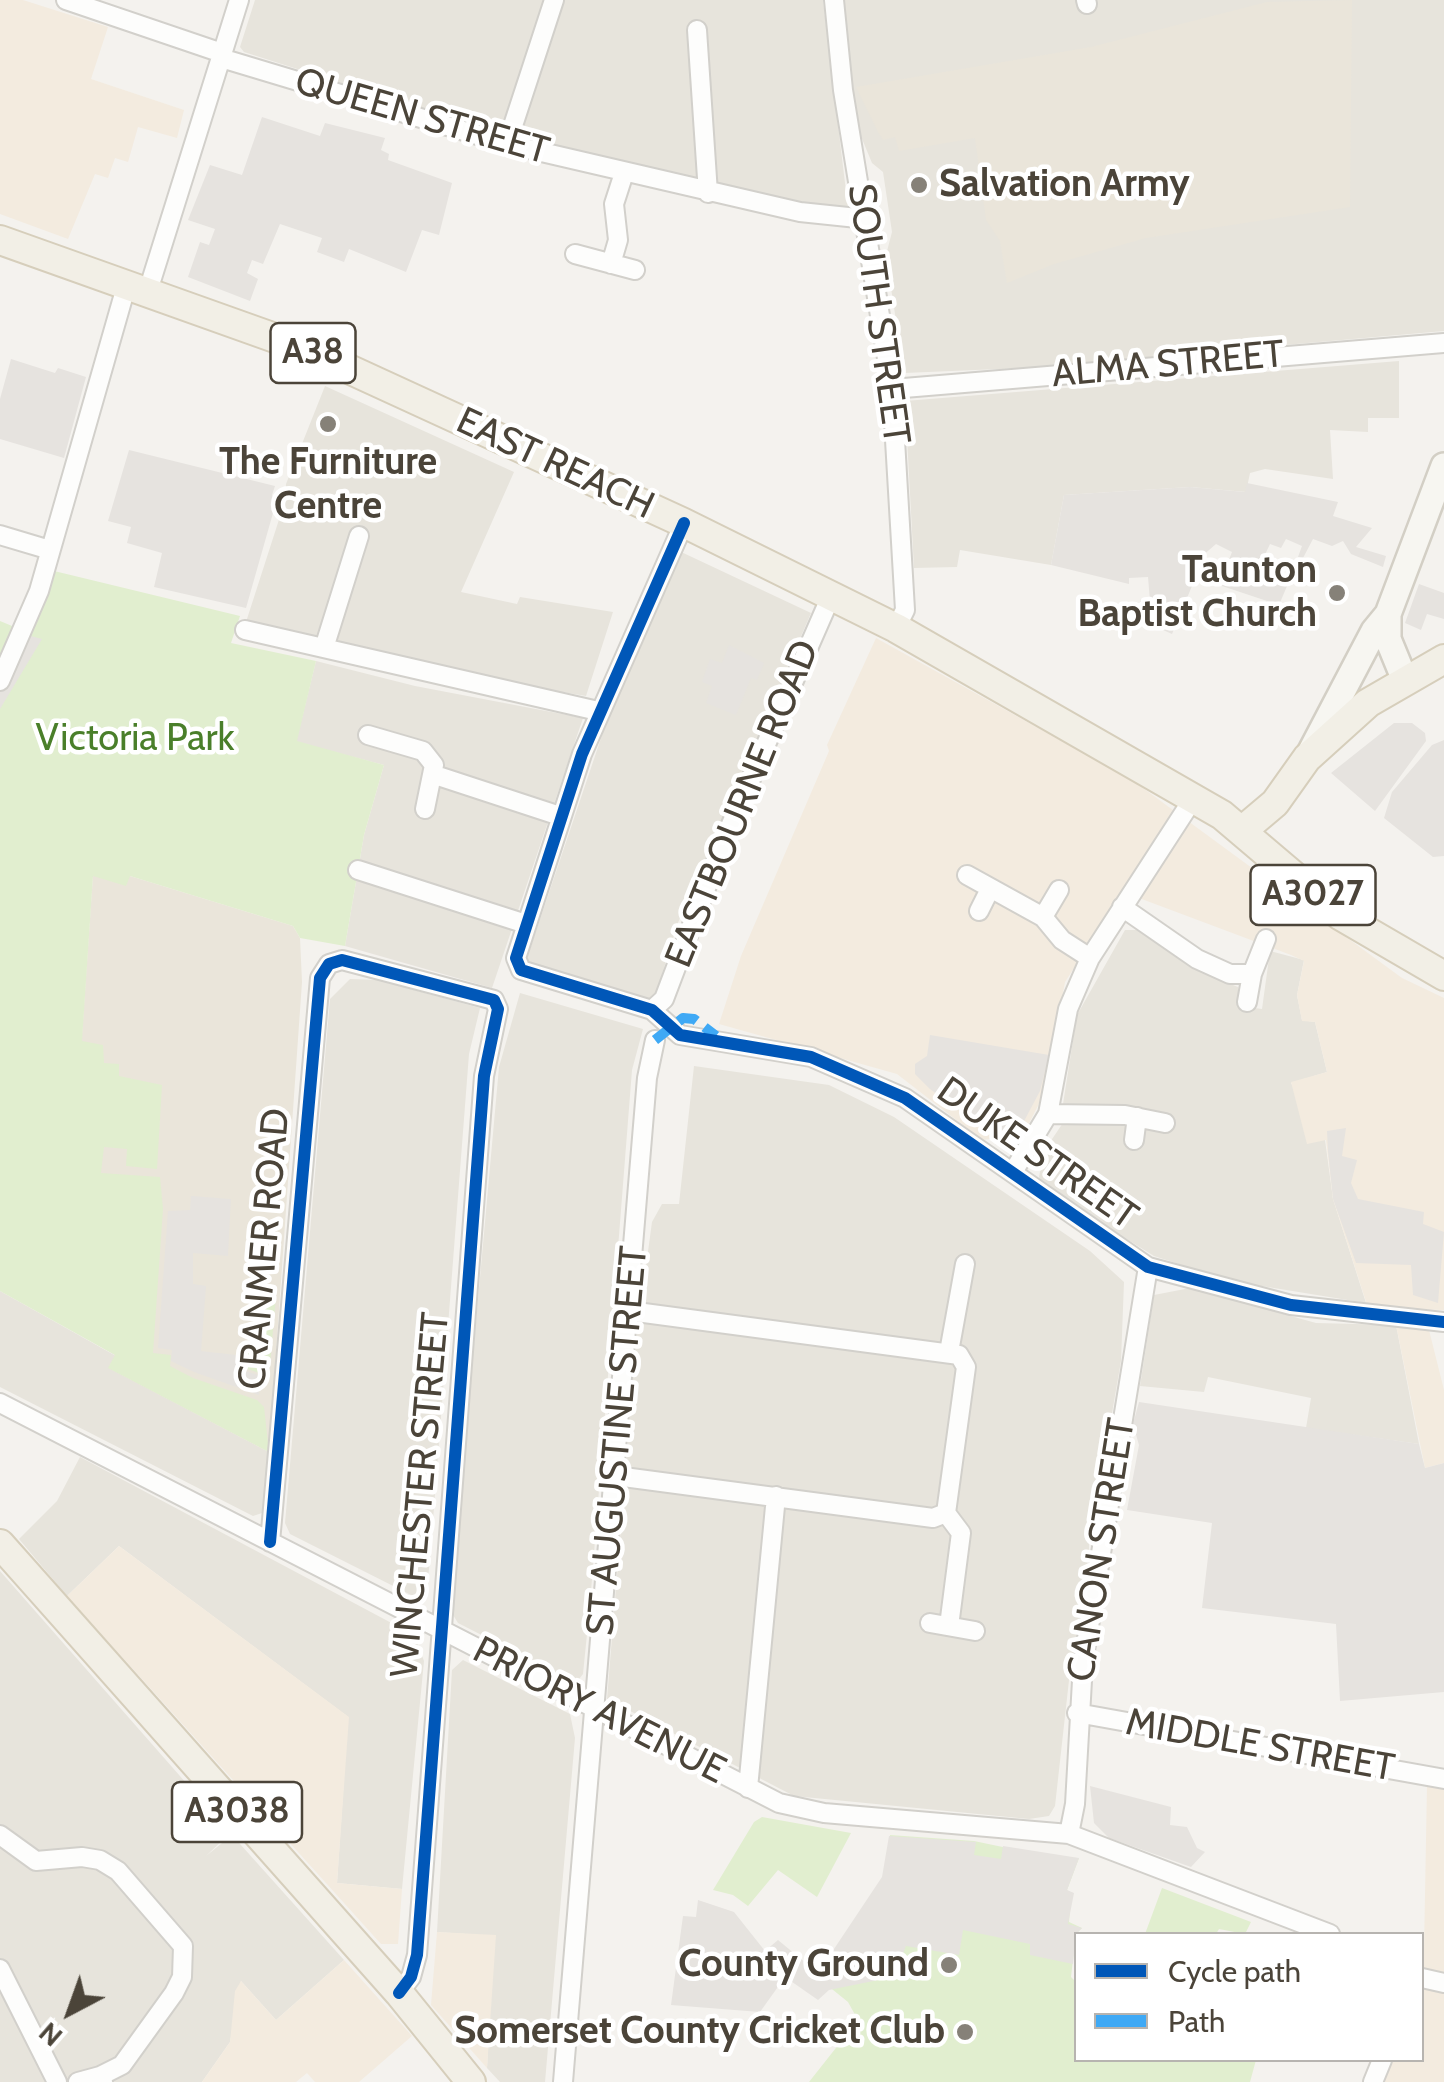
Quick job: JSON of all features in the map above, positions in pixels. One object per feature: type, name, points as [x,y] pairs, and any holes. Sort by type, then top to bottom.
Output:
[{"type":"main road","name":"EAST REACH","points":[[0,240],[302,348],[684,523],[896,628],[1242,830]]},
{"type":"main road","points":[[1242,830],[1275,802],[1307,758],[1359,658],[1388,614],[1442,478]]},
{"type":"main road","points":[[1388,614],[1388,639],[1404,678]]},
{"type":"main road","points":[[1307,758],[1368,703],[1404,678],[1444,659]]},
{"type":"main road","name":"A3027","points":[[1242,830],[1327,906],[1444,976]]},
{"type":"main road","name":"A3038","points":[[0,1544],[398,1994],[471,2082]]},
{"type":"street","name":"QUEEN STREET","points":[[66,0],[222,55],[506,144],[800,212],[866,218]]},
{"type":"street","points":[[0,681],[39,591],[136,290],[240,0]]},
{"type":"street","points":[[506,144],[553,4],[531,0]]},
{"type":"street","name":"SOUTH STREET","points":[[834,0],[843,90],[892,389],[905,610],[896,628]]},
{"type":"street","points":[[698,30],[708,193]]},
{"type":"street","points":[[612,264],[618,240],[614,204],[624,172]]},
{"type":"street","points":[[575,254],[635,270]]},
{"type":"street","name":"ALMA STREET","points":[[892,389],[1444,343]]},
{"type":"street","points":[[658,1016],[521,970],[516,958],[598,711],[684,523]]},
{"type":"street","points":[[0,535],[50,550]]},
{"type":"street","points":[[324,648],[360,536]]},
{"type":"street","name":"EASTBOURNE ROAD","points":[[658,1016],[747,786],[831,596]]},
{"type":"street","points":[[245,630],[598,711]]},
{"type":"street","points":[[368,735],[423,752],[434,765],[435,776],[425,809]]},
{"type":"street","points":[[435,776],[560,816]]},
{"type":"street","points":[[1013,1172],[1048,1114],[1068,1010],[1090,958],[1193,799]]},
{"type":"street","points":[[358,870],[526,924]]},
{"type":"street","points":[[967,876],[1044,916],[1062,940],[1090,958]]},
{"type":"street","points":[[979,911],[990,889]]},
{"type":"street","points":[[1044,916],[1059,890]]},
{"type":"street","points":[[1122,908],[1211,967],[1230,974],[1252,974]]},
{"type":"street","points":[[1247,1002],[1252,974],[1266,940]]},
{"type":"street","name":"WINCHESTER STREET","points":[[330,964],[342,960],[365,964],[494,1000],[498,1009],[484,1076],[417,1956],[410,1977],[398,1994]]},
{"type":"street","name":"CRANMER ROAD","points":[[270,1542],[320,978],[330,964]]},
{"type":"street","name":"DUKE STREET","points":[[658,1016],[680,1035],[812,1057],[904,1098],[1148,1267]]},
{"type":"street","name":"ST AUGUSTINE STREET","points":[[563,2082],[647,1078],[655,1040]]},
{"type":"street","points":[[1048,1114],[1137,1117],[1165,1123]]},
{"type":"street","points":[[1134,1140],[1137,1117]]},
{"type":"street","points":[[954,1354],[964,1264]]},
{"type":"street","points":[[1148,1267],[1291,1305],[1444,1322]]},
{"type":"street","name":"CANON STREET","points":[[1069,1834],[1075,1804],[1077,1713],[1148,1267]]},
{"type":"street","points":[[629,1311],[954,1354],[966,1367],[946,1513],[961,1533],[940,1624],[975,1631]]},
{"type":"street","name":"PRIORY AVENUE","points":[[0,1403],[748,1788],[796,1808],[1069,1834],[1325,1932]]},
{"type":"street","points":[[616,1476],[933,1518],[946,1513]]},
{"type":"street","points":[[748,1788],[776,1496]]},
{"type":"street","name":"MIDDLE STREET","points":[[1077,1713],[1444,1779]]},
{"type":"street","points":[[0,1835],[36,1861],[82,1857],[100,1860],[118,1871],[182,1946],[182,1977],[174,1994],[122,2064],[102,2079],[78,2082]]},
{"type":"street","points":[[0,1969],[56,2082]]},
{"type":"shaded area","points":[[0,0],[23,0],[108,27],[91,79],[184,110],[177,138],[138,127],[128,162],[115,158],[108,178],[95,174],[68,239],[0,214]]},
{"type":"shaded area","points":[[255,0],[823,0],[848,208],[796,201],[498,133],[244,52],[240,47]]},
{"type":"shaded area","points":[[843,0],[1444,0],[1444,331],[1023,368],[904,373],[886,255],[892,232],[883,172],[872,163],[858,129]]},
{"type":"shaded area","points":[[1352,0],[1350,207],[1146,238],[1054,264],[1007,283],[1000,241],[986,220],[975,138],[899,151],[895,137],[883,140],[856,87],[1091,47],[1267,2]]},
{"type":"shaded area","points":[[262,117],[320,136],[325,123],[385,138],[381,150],[389,154],[388,160],[452,183],[439,235],[422,230],[406,272],[349,249],[344,262],[317,252],[322,238],[280,224],[263,264],[252,260],[247,273],[258,279],[250,301],[188,277],[200,242],[209,245],[215,229],[188,220],[210,165],[242,175]]},
{"type":"shaded area","points":[[11,359],[55,373],[58,368],[86,377],[64,458],[0,439],[0,399]]},
{"type":"shaded area","points":[[1399,361],[1399,418],[1368,418],[1368,432],[1330,430],[1333,479],[1265,469],[1250,473],[1246,492],[1190,487],[1064,495],[1051,565],[960,550],[957,567],[914,568],[905,401]]},
{"type":"shaded area","points":[[325,386],[514,472],[461,592],[517,604],[520,597],[613,612],[586,696],[437,671],[246,622],[285,501],[286,484]]},
{"type":"shaded area","points":[[129,450],[275,486],[275,506],[246,608],[154,587],[162,553],[127,543],[131,527],[108,521]]},
{"type":"shaded area","points":[[1247,483],[1338,502],[1333,516],[1372,528],[1356,547],[1386,556],[1383,567],[1351,554],[1343,541],[1332,546],[1313,539],[1303,558],[1298,557],[1302,546],[1286,539],[1281,548],[1270,544],[1260,565],[1290,579],[1279,605],[1219,585],[1232,552],[1216,544],[1194,563],[1197,574],[1172,634],[1134,617],[1141,599],[1150,601],[1148,577],[1129,578],[1129,584],[1051,565],[1064,495],[1190,487],[1245,492]]},
{"type":"shaded area","points":[[677,550],[811,613],[677,925],[654,1001],[526,961],[631,649]]},
{"type":"shaded area","points":[[1419,584],[1444,593],[1444,619],[1427,614],[1421,630],[1405,623]]},
{"type":"shaded area","points":[[23,634],[42,639],[0,709],[0,681]]},
{"type":"shaded area","points":[[876,638],[1132,780],[1402,978],[1444,998],[1444,1310],[1368,1308],[1333,1199],[1326,1140],[1307,1144],[1291,1082],[1327,1072],[1315,1022],[1302,1021],[1297,995],[1304,961],[1291,955],[1123,892],[1065,982],[1045,1092],[1023,1135],[982,1140],[897,1074],[719,1024],[741,956],[829,751],[827,745]]},
{"type":"shaded area","points":[[729,645],[764,663],[757,680],[751,678],[736,715],[706,703],[712,686],[702,682],[710,659],[722,663]]},
{"type":"shaded area","points":[[316,661],[415,686],[583,718],[492,988],[345,946],[364,835],[384,765],[296,742]]},
{"type":"shaded area","points":[[1394,723],[1412,723],[1425,733],[1426,741],[1375,811],[1331,773]]},
{"type":"shaded area","points":[[1444,740],[1444,856],[1433,857],[1384,818],[1392,792],[1432,745]]},
{"type":"shaded area","points":[[93,875],[130,876],[293,926],[300,938],[302,982],[269,1452],[108,1368],[115,1355],[62,1324]]},
{"type":"shaded area","points":[[1125,930],[1139,930],[1205,974],[1238,987],[1240,1006],[1262,1009],[1270,951],[1304,960],[1297,995],[1302,1020],[1315,1022],[1327,1072],[1291,1083],[1325,1140],[1333,1199],[1366,1303],[1231,1281],[1154,1256],[1043,1187],[1039,1177],[1044,1151],[1071,1111],[1063,1104],[1077,1015]]},
{"type":"shaded area","points":[[350,979],[378,980],[480,1008],[469,1054],[430,1559],[426,1597],[421,1600],[290,1534],[285,1523],[330,999]]},
{"type":"shaded area","points":[[520,993],[643,1029],[632,1070],[590,1604],[583,1674],[576,1683],[458,1623],[450,1610],[499,1067]]},
{"type":"shaded area","points":[[930,1035],[1049,1055],[1040,1091],[1023,1123],[991,1134],[930,1089],[915,1074],[915,1064],[927,1056]]},
{"type":"shaded area","points":[[694,1066],[829,1085],[894,1117],[1090,1251],[1124,1282],[1121,1361],[1100,1483],[1105,1484],[1089,1543],[1089,1574],[1069,1680],[1055,1806],[1049,1816],[1029,1819],[794,1796],[607,1699],[636,1340],[652,1222],[662,1204],[679,1204]]},
{"type":"shaded area","points":[[1346,1128],[1342,1156],[1357,1160],[1351,1183],[1358,1199],[1424,1212],[1423,1224],[1444,1232],[1438,1303],[1413,1295],[1411,1265],[1356,1263],[1333,1199],[1328,1151],[1327,1131]]},
{"type":"shaded area","points":[[191,1196],[231,1199],[228,1256],[193,1253],[193,1284],[206,1286],[201,1351],[236,1355],[236,1368],[261,1376],[259,1395],[194,1372],[171,1361],[172,1350],[158,1348],[168,1211],[190,1210]]},
{"type":"shaded area","points":[[1190,1288],[1316,1323],[1396,1325],[1419,1444],[1306,1428],[1311,1398],[1208,1377],[1204,1392],[1140,1386],[1154,1295]]},
{"type":"shaded area","points":[[0,1291],[116,1356],[109,1368],[269,1452],[265,1512],[253,1516],[0,1387]]},
{"type":"shaded area","points":[[1396,1325],[1429,1330],[1444,1390],[1444,1463],[1425,1468]]},
{"type":"shaded area","points":[[1139,1402],[1419,1444],[1425,1468],[1444,1463],[1444,1692],[1340,1701],[1336,1624],[1202,1608],[1212,1523],[1127,1510],[1139,1445],[1133,1424]]},
{"type":"shaded area","points":[[80,1457],[414,1635],[424,1661],[402,1889],[337,1883],[348,1717],[119,1546],[67,1596],[19,1539],[57,1501]]},
{"type":"shaded area","points":[[119,1546],[349,1717],[337,1883],[402,1889],[398,1944],[381,1944],[67,1596]]},
{"type":"shaded area","points":[[0,1571],[230,1833],[206,1856],[232,1835],[344,1960],[276,2020],[241,1981],[230,2042],[202,2082],[0,2082]]},
{"type":"shaded area","points":[[463,1660],[570,1714],[575,1738],[545,2082],[500,2082],[487,2068],[494,1936],[437,1932],[452,1670]]},
{"type":"shaded area","points":[[1444,1783],[1444,2082],[1383,2082],[1392,2062],[1424,2062],[1427,1785]]},
{"type":"shaded area","points":[[1090,1786],[1171,1807],[1170,1825],[1187,1827],[1197,1848],[1205,1852],[1191,1867],[1109,1838],[1094,1823]]},
{"type":"shaded area","points":[[889,1836],[976,1842],[974,1855],[1001,1859],[1003,1846],[1079,1858],[1067,1890],[1074,1893],[1068,1924],[1082,1928],[1074,1932],[1073,1964],[1030,1955],[1030,1944],[963,1930],[959,1955],[906,1946],[893,1977],[829,1990],[818,2000],[785,1977],[760,2012],[671,2005],[683,1916],[696,1917],[698,1900],[734,1912],[765,1951],[778,1940],[818,1973],[882,1877]]},
{"type":"shaded area","points":[[437,1932],[496,1935],[487,2068],[431,2005]]},
{"type":"shaded area","points":[[344,1960],[412,2036],[359,2082],[315,2082],[307,2073],[296,2082],[202,2082],[230,2042],[235,1991],[241,1981],[276,2020]]},
{"type":"green space","name":"Victoria Park","points":[[50,570],[240,616],[231,643],[316,661],[297,741],[384,765],[364,835],[345,946],[300,938],[293,926],[130,876],[126,886],[93,876],[82,1041],[103,1045],[104,1063],[119,1064],[119,1076],[162,1085],[157,1169],[126,1166],[127,1149],[104,1147],[101,1173],[160,1177],[163,1209],[153,1353],[171,1355],[170,1366],[193,1378],[257,1400],[264,1407],[269,1452],[108,1368],[115,1355],[0,1291],[0,621],[29,633]]},
{"type":"green space","points":[[256,1295],[276,1296],[270,1365],[262,1374],[239,1366],[240,1353],[248,1353]]},
{"type":"green space","points":[[762,1817],[851,1833],[817,1897],[778,1870],[748,1906],[733,1895],[713,1890],[754,1822]]},
{"type":"green space","name":"County Ground","points":[[890,1835],[974,1841],[1060,1859],[1079,1858],[1067,1890],[1071,1896],[1069,1922],[1082,1928],[1074,1932],[1071,1977],[1074,2062],[1255,2062],[1250,2082],[809,2082],[858,2020],[848,2002],[817,1977],[882,1884],[890,1866]]},
{"type":"green space","points":[[1162,1888],[1251,1922],[1246,1932],[1146,1932]]},
{"type":"marked path","points":[[655,1040],[683,1018],[694,1019],[716,1036]]},
{"type":"cycle path","points":[[684,523],[582,754],[516,958],[521,970],[652,1010],[680,1035],[811,1057],[905,1098],[1148,1267],[1291,1305],[1444,1322]]},
{"type":"cycle path","points":[[270,1542],[320,978],[329,964],[342,960],[494,1000],[498,1009],[484,1076],[417,1955],[411,1977],[399,1993]]},
{"type":"place","name":"Salvation Army","points":[[919,185]]},
{"type":"place","name":"The Furniture Centre","points":[[328,424]]},
{"type":"place","name":"Taunton Baptist Church","points":[[1337,593]]},
{"type":"place","name":"County Ground","points":[[949,1965]]},
{"type":"place","name":"Somerset County Cricket Club","points":[[965,2032]]}]
